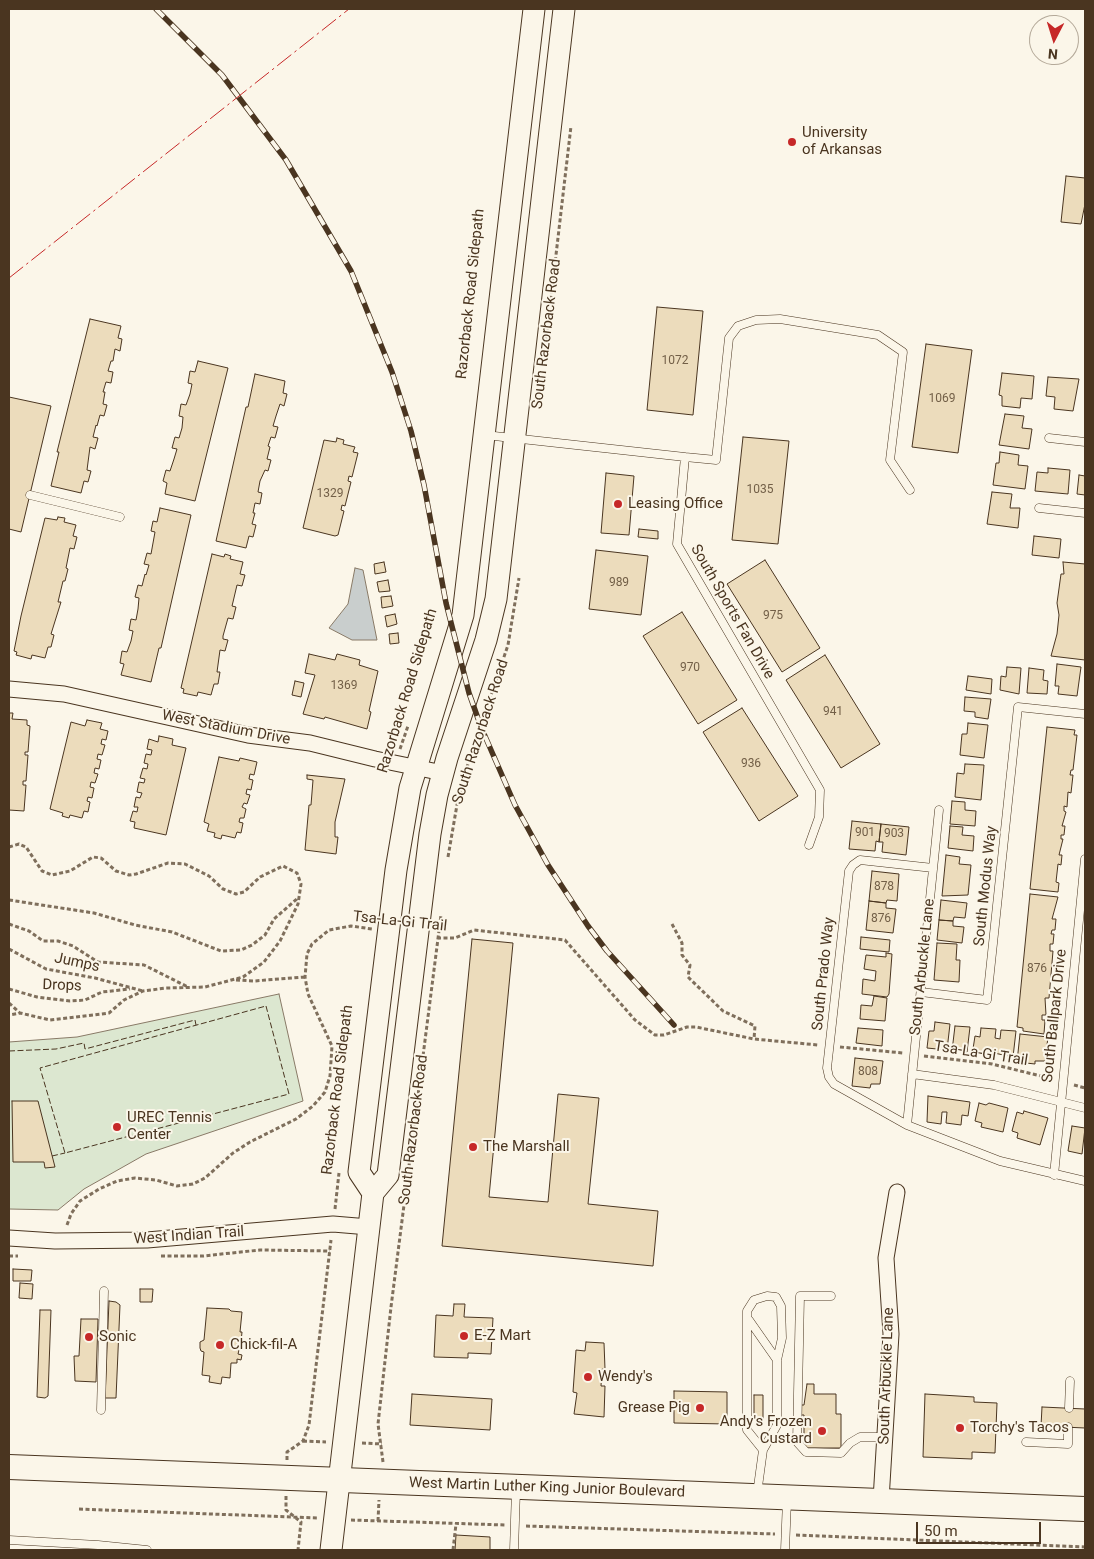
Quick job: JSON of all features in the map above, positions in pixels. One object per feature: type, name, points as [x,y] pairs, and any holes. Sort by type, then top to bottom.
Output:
[{"type":"main road","points":[[331,1550],[373,1193],[359,1172],[379,930],[402,829],[406,765],[464,615],[534,9]]},
{"type":"main road","name":"South Razorback Road","points":[[373,1193],[388,1175],[428,937],[430,834],[443,773],[492,621],[564,9]]},
{"type":"main road","name":"West Martin Luther King Junior Boulevard","points":[[9,1467],[1085,1509]]},
{"type":"street","name":"West Stadium Drive","points":[[9,688],[64,694],[248,735],[310,743],[443,773]]},
{"type":"street","name":"South Arbuckle Lane","points":[[880,1500],[892,1320],[886,1258],[897,1192]]},
{"type":"street","name":"West Indian Trail","points":[[9,1238],[67,1241],[162,1239],[333,1224],[369,1227]]},
{"type":"lane","points":[[485,435],[716,460],[729,338],[738,326],[756,320],[780,319],[878,335],[903,352],[890,460],[910,490]]},
{"type":"lane","points":[[1049,438],[1085,442]]},
{"type":"lane","name":"South Sports Fan Drive","points":[[685,457],[677,544],[820,790],[819,817],[809,845]]},
{"type":"lane","points":[[30,495],[120,517]]},
{"type":"lane","points":[[1039,508],[1085,513]]},
{"type":"lane","name":"South Modus Way","points":[[921,992],[987,1000],[1018,707],[1085,714]]},
{"type":"lane","name":"South Arbuckle Lane","points":[[907,1124],[939,810]]},
{"type":"lane","name":"South Ballpark Drive","points":[[1054,1175],[1085,859]]},
{"type":"lane","name":"South Prado Way","points":[[933,868],[860,860],[849,871],[827,1068],[829,1078],[834,1084],[907,1124],[1000,1161],[1085,1181]]},
{"type":"lane","points":[[912,1074],[994,1085],[1085,1108]]},
{"type":"lane","points":[[101,1410],[104,1291]]},
{"type":"lane","points":[[757,1496],[763,1450],[777,1425],[777,1360],[782,1338],[781,1306],[776,1297],[766,1296],[754,1300],[748,1311],[747,1430],[763,1450]]},
{"type":"lane","points":[[831,1296],[800,1296],[797,1442],[806,1452],[841,1453],[850,1442],[860,1437],[885,1437]]},
{"type":"lane","points":[[749,1320],[777,1360]]},
{"type":"lane","points":[[1069,1408],[1070,1380]]},
{"type":"lane","points":[[1026,1442],[1068,1444],[1068,1428]]},
{"type":"lane","points":[[514,1550],[517,1487]]},
{"type":"lane","points":[[785,1550],[787,1497]]},
{"type":"lane","points":[[9,1540],[147,1550]]},
{"type":"path","name":"South Razorback Road","points":[[544,361],[571,125]]},
{"type":"path","name":"South Razorback Road","points":[[447,865],[456,808],[468,764],[508,645],[519,577]]},
{"type":"path","name":"Razorback Road Sidepath","points":[[406,765],[408,724]]},
{"type":"path","points":[[9,847],[19,844],[26,847],[38,866],[46,874],[70,871],[93,857],[101,858],[122,874],[136,874],[168,863],[185,864],[209,876],[223,889],[236,894],[244,892],[260,877],[283,866],[294,870],[299,876],[300,891],[289,923],[270,956],[252,971],[236,980],[205,987],[143,991],[124,1000],[108,1013],[102,1014],[50,1020],[20,1013],[9,1015]]},
{"type":"path","points":[[9,900],[94,913],[172,932],[209,948],[221,951],[241,950],[252,945],[265,935],[274,919],[298,898]]},
{"type":"path","name":"South Razorback Road","points":[[384,1455],[378,1424],[428,937],[441,912]]},
{"type":"path","points":[[368,939],[379,930],[371,920]]},
{"type":"path","points":[[9,924],[29,931],[43,940],[58,941],[73,946],[98,962],[144,966],[189,987]]},
{"type":"path","points":[[672,924],[682,944],[682,955],[690,965],[688,977],[723,1011],[755,1026],[755,1037]]},
{"type":"path","name":"Tsa-La-Gi Trail","points":[[67,1241],[67,1226],[71,1214],[80,1201],[99,1189],[116,1181],[135,1178],[156,1180],[177,1186],[193,1184],[205,1178],[233,1153],[250,1142],[296,1119],[313,1106],[324,1092],[330,1076],[332,1046],[328,1033],[313,1008],[305,977],[307,954],[312,944],[320,936],[340,927],[379,930]]},
{"type":"path","name":"Tsa-La-Gi Trail","points":[[428,937],[455,938],[474,930],[565,940],[612,995],[647,1030],[655,1035],[664,1035],[686,1027],[696,1027],[755,1037],[992,1064],[1085,1088]]},
{"type":"path","name":"Jumps","points":[[9,949],[46,968],[143,991]]},
{"type":"path","points":[[236,980],[254,982],[305,977]]},
{"type":"path","name":"Drops","points":[[9,989],[37,997],[70,1001],[85,1000],[102,992],[116,989],[143,991]]},
{"type":"path","points":[[9,1003],[20,1013]]},
{"type":"path","name":"Razorback Road Sidepath","points":[[303,1442],[307,1434],[311,1414],[340,1165]]},
{"type":"path","points":[[156,1256],[203,1256],[260,1250],[330,1252]]},
{"type":"path","points":[[287,1458],[287,1452],[303,1442],[314,1442]]},
{"type":"path","points":[[372,1444],[382,1444]]},
{"type":"path","points":[[286,1502],[286,1510],[301,1522],[298,1550]]},
{"type":"path","points":[[378,1505],[378,1521]]},
{"type":"path","points":[[79,1509],[306,1517]]},
{"type":"path","points":[[359,1520],[1085,1547]]},
{"type":"path","points":[[453,1550],[456,1524]]},
{"type":"green space","name":"UREC Tennis Center","points":[[279,994],[303,1101],[146,1154],[84,1189],[58,1210],[9,1209],[9,1042],[77,1037]]},
{"type":"shaded area","points":[[355,568],[363,570],[377,640],[352,640],[329,628],[348,604]]},
{"type":"building","points":[[1066,176],[1085,178],[1085,204],[1081,224],[1061,222]]},
{"type":"building","points":[[657,307],[703,311],[693,415],[647,410]]},
{"type":"building","points":[[90,319],[121,326],[118,338],[122,339],[120,351],[115,349],[113,361],[111,361],[108,371],[113,372],[111,383],[106,382],[103,392],[105,392],[103,404],[107,405],[104,416],[100,415],[96,425],[93,437],[98,438],[95,449],[90,447],[87,470],[91,471],[88,482],[84,481],[81,493],[51,486],[59,452],[57,452]]},
{"type":"building","points":[[926,344],[972,350],[958,453],[912,447]]},
{"type":"building","points":[[198,361],[228,368],[195,501],[165,494],[167,483],[163,481],[166,470],[170,471],[177,449],[172,448],[175,437],[179,438],[182,428],[183,417],[179,416],[181,404],[186,405],[190,394],[192,384],[188,383],[190,371],[195,372]]},
{"type":"building","points":[[1002,373],[1034,376],[1032,399],[1021,398],[1020,408],[1002,406],[1002,396],[999,395]]},
{"type":"building","points":[[255,374],[285,381],[283,393],[287,394],[284,406],[280,404],[273,426],[278,427],[275,438],[271,437],[268,446],[270,447],[267,459],[271,460],[268,471],[265,470],[260,481],[258,492],[262,493],[260,504],[255,503],[252,524],[256,525],[253,537],[249,536],[246,548],[216,541]]},
{"type":"building","points":[[1048,377],[1079,379],[1073,411],[1054,409],[1055,397],[1046,396]]},
{"type":"building","points":[[9,397],[51,406],[21,532],[9,529]]},
{"type":"building","points":[[1005,414],[1024,416],[1022,428],[1032,429],[1029,449],[999,445]]},
{"type":"building","points":[[743,437],[789,441],[778,544],[732,540]]},
{"type":"building","points":[[337,438],[344,440],[343,444],[355,447],[353,452],[358,453],[352,477],[349,476],[348,481],[351,482],[345,506],[342,505],[341,510],[344,511],[338,535],[335,536],[303,528],[324,440],[336,442]]},
{"type":"building","points":[[1000,452],[1019,455],[1018,465],[1028,466],[1025,489],[993,485],[996,463],[999,463]]},
{"type":"building","points":[[1048,468],[1070,470],[1068,494],[1035,491],[1037,472],[1048,473]]},
{"type":"building","name":"Leasing Office","points":[[606,473],[634,476],[629,535],[601,533]]},
{"type":"building","points":[[1079,475],[1085,476],[1085,495],[1077,494]]},
{"type":"building","points":[[992,492],[1012,494],[1010,508],[1020,508],[1018,528],[987,524]]},
{"type":"building","points":[[160,508],[191,515],[161,648],[159,648],[151,682],[121,675],[124,664],[120,663],[122,651],[127,652],[131,641],[133,631],[129,630],[131,619],[136,620],[139,598],[135,597],[138,585],[142,586],[149,565],[144,564],[147,553],[151,554],[155,532],[151,531],[153,521],[157,522]]},
{"type":"building","points":[[58,517],[65,518],[64,522],[76,525],[73,536],[77,537],[74,549],[70,548],[66,568],[68,569],[58,602],[61,602],[51,634],[54,635],[51,647],[48,647],[45,658],[32,655],[31,659],[16,655],[17,652],[14,651],[45,518],[57,520]]},
{"type":"building","points":[[639,529],[658,531],[658,539],[638,537]]},
{"type":"building","points":[[1034,536],[1061,539],[1059,558],[1032,555]]},
{"type":"building","points":[[596,550],[648,556],[641,615],[589,609]]},
{"type":"building","points":[[212,554],[224,557],[225,554],[231,556],[230,559],[243,562],[240,574],[245,575],[242,586],[237,585],[232,606],[236,607],[233,619],[228,618],[223,636],[223,639],[228,640],[225,651],[220,650],[217,672],[220,672],[218,684],[214,684],[211,695],[198,692],[197,696],[183,693],[184,689],[181,688]]},
{"type":"building","points":[[765,560],[820,648],[782,672],[727,584]]},
{"type":"building","points":[[384,562],[386,572],[375,574],[374,564]]},
{"type":"building","points":[[1063,562],[1085,564],[1085,660],[1051,656],[1057,634],[1059,615],[1057,603],[1061,574],[1064,574]]},
{"type":"building","points":[[388,580],[390,591],[379,592],[377,582]]},
{"type":"building","points":[[391,596],[393,606],[382,608],[381,597]]},
{"type":"building","points":[[682,612],[737,700],[698,724],[643,636]]},
{"type":"building","points":[[395,614],[397,624],[387,627],[385,616]]},
{"type":"building","points":[[398,633],[399,643],[390,644],[389,634]]},
{"type":"building","points":[[309,654],[335,660],[337,654],[360,660],[359,665],[378,671],[367,729],[325,717],[324,719],[303,714],[315,675],[305,673]]},
{"type":"building","points":[[825,655],[880,744],[841,768],[786,680]]},
{"type":"building","points":[[1057,664],[1081,667],[1077,696],[1058,694],[1059,686],[1055,686]]},
{"type":"building","points":[[1007,667],[1021,668],[1019,694],[1000,690],[1001,676],[1006,677]]},
{"type":"building","points":[[1029,668],[1044,670],[1043,680],[1048,681],[1047,694],[1027,693]]},
{"type":"building","points":[[968,676],[992,679],[991,694],[966,690]]},
{"type":"building","points":[[295,681],[304,683],[301,697],[292,695]]},
{"type":"building","points":[[965,697],[991,699],[988,719],[975,717],[975,712],[964,711]]},
{"type":"building","points":[[742,708],[798,796],[759,821],[703,732]]},
{"type":"building","points":[[9,713],[13,713],[12,719],[27,720],[27,725],[30,726],[28,752],[25,752],[25,755],[28,755],[26,781],[23,781],[23,785],[26,785],[24,811],[9,810]]},
{"type":"building","points":[[87,720],[102,723],[100,729],[108,731],[106,740],[102,739],[101,744],[105,745],[102,755],[98,754],[97,759],[101,760],[99,769],[95,768],[94,773],[98,774],[95,783],[91,782],[90,787],[94,788],[92,798],[88,797],[87,801],[90,802],[88,812],[84,811],[82,818],[70,815],[69,818],[62,816],[63,813],[50,809],[71,722],[85,726]]},
{"type":"building","points":[[968,723],[988,725],[984,758],[960,755],[962,734],[967,734]]},
{"type":"building","points":[[1047,727],[1075,730],[1074,735],[1077,735],[1073,770],[1071,770],[1070,775],[1073,775],[1071,793],[1068,792],[1067,807],[1064,806],[1064,811],[1066,812],[1062,826],[1065,826],[1064,835],[1061,835],[1061,839],[1063,839],[1059,855],[1062,855],[1061,865],[1058,864],[1056,882],[1059,883],[1058,892],[1030,889]]},
{"type":"building","points":[[159,736],[173,739],[172,745],[186,748],[166,835],[134,828],[135,822],[130,821],[133,811],[137,812],[138,807],[134,807],[136,797],[140,798],[142,793],[137,792],[139,782],[144,783],[145,779],[140,778],[143,768],[147,769],[148,764],[144,763],[146,754],[151,755],[152,750],[147,749],[149,739],[158,742]]},
{"type":"building","points":[[219,757],[239,761],[240,758],[257,762],[254,775],[250,774],[249,779],[253,780],[251,790],[247,789],[246,794],[250,795],[247,804],[244,803],[242,807],[246,809],[244,818],[240,818],[239,822],[243,823],[241,833],[237,832],[235,838],[222,835],[221,839],[214,837],[215,833],[207,831],[209,824],[204,822]]},
{"type":"building","points":[[965,764],[984,765],[981,800],[955,797],[957,773],[964,774]]},
{"type":"building","points":[[307,775],[345,779],[335,822],[335,837],[338,837],[336,854],[305,850],[313,780],[307,779]]},
{"type":"building","points":[[952,801],[965,802],[965,810],[976,811],[975,826],[950,824]]},
{"type":"building","points":[[852,821],[881,824],[879,842],[876,841],[875,851],[849,849]]},
{"type":"building","points":[[881,824],[909,827],[906,855],[882,852],[883,842],[879,842]]},
{"type":"building","points":[[950,826],[963,827],[962,835],[974,836],[973,851],[948,848]]},
{"type":"building","points":[[946,855],[960,857],[959,864],[971,865],[968,895],[942,896]]},
{"type":"building","points":[[872,871],[899,874],[897,901],[887,900],[886,903],[869,901]]},
{"type":"building","points":[[1030,894],[1058,897],[1052,919],[1056,919],[1055,930],[1052,930],[1051,934],[1054,934],[1053,944],[1050,944],[1050,951],[1053,951],[1049,998],[1045,998],[1046,1015],[1042,1015],[1042,1020],[1045,1020],[1044,1034],[1023,1031],[1023,1028],[1017,1027]]},
{"type":"building","points":[[941,900],[967,903],[965,918],[954,917],[953,921],[939,920]]},
{"type":"building","points":[[869,901],[886,903],[886,908],[896,909],[893,933],[866,930]]},
{"type":"building","points":[[939,920],[953,921],[953,926],[964,927],[962,943],[937,940]]},
{"type":"building","points":[[861,937],[890,940],[889,952],[860,949]]},
{"type":"building","name":"The Marshall","points":[[472,939],[513,943],[489,1197],[548,1202],[558,1094],[599,1098],[588,1204],[658,1211],[653,1266],[442,1246]]},
{"type":"building","points":[[937,943],[957,944],[956,960],[960,960],[959,982],[934,980]]},
{"type":"building","points":[[886,953],[892,954],[889,994],[887,997],[862,994],[863,979],[875,981],[876,971],[864,969],[866,955],[886,957]]},
{"type":"building","points":[[874,996],[887,998],[885,1021],[860,1019],[861,1005],[872,1006]]},
{"type":"building","points":[[935,1022],[950,1024],[947,1050],[927,1048],[929,1031],[934,1031]]},
{"type":"building","points":[[955,1026],[970,1027],[967,1052],[952,1051]]},
{"type":"building","points":[[858,1028],[883,1030],[882,1046],[856,1043]]},
{"type":"building","points":[[981,1028],[996,1029],[995,1038],[1000,1039],[1001,1030],[1016,1031],[1013,1057],[994,1053],[993,1055],[978,1053],[978,1050],[973,1049],[975,1036],[980,1037]]},
{"type":"building","points":[[1020,1034],[1048,1037],[1045,1061],[1035,1061],[1035,1064],[1017,1062]]},
{"type":"building","points":[[855,1058],[883,1061],[880,1084],[871,1084],[870,1088],[852,1086]]},
{"type":"building","points":[[928,1096],[970,1102],[968,1116],[962,1115],[961,1125],[946,1123],[947,1112],[942,1112],[941,1124],[927,1122]]},
{"type":"building","points":[[12,1101],[38,1101],[55,1167],[45,1168],[44,1162],[13,1162]]},
{"type":"building","points":[[979,1103],[986,1105],[989,1103],[1008,1108],[1003,1132],[981,1127],[982,1123],[975,1121]]},
{"type":"building","points":[[1024,1111],[1048,1118],[1040,1145],[1017,1138],[1018,1133],[1012,1131],[1017,1112],[1023,1114]]},
{"type":"building","points":[[1072,1126],[1085,1128],[1082,1154],[1068,1151]]},
{"type":"building","points":[[13,1269],[32,1270],[31,1281],[13,1281]]},
{"type":"building","points":[[20,1283],[33,1284],[32,1299],[19,1298]]},
{"type":"building","points":[[140,1289],[153,1289],[152,1302],[140,1302]]},
{"type":"building","points":[[109,1301],[120,1305],[116,1398],[105,1398]]},
{"type":"building","name":"E-Z Mart","points":[[454,1304],[465,1304],[464,1317],[493,1318],[491,1354],[468,1353],[468,1358],[434,1357],[436,1315],[453,1316]]},
{"type":"building","name":"Chick-fil-A","points":[[207,1308],[229,1309],[242,1312],[240,1332],[242,1332],[238,1354],[242,1355],[241,1360],[237,1359],[237,1363],[231,1363],[230,1378],[222,1377],[221,1384],[209,1382],[210,1376],[202,1375],[204,1352],[201,1351],[200,1342],[204,1340]]},
{"type":"building","points":[[40,1310],[51,1310],[48,1396],[45,1398],[37,1397]]},
{"type":"building","name":"Sonic","points":[[81,1319],[98,1319],[96,1382],[75,1381],[74,1356],[79,1356]]},
{"type":"building","name":"Wendy's","points":[[586,1342],[604,1343],[605,1369],[602,1369],[601,1386],[605,1386],[604,1417],[574,1414],[577,1393],[573,1392],[576,1350],[585,1351]]},
{"type":"building","name":"Andy's Frozen Custard","points":[[807,1384],[814,1384],[814,1394],[836,1394],[836,1414],[841,1414],[841,1448],[804,1448],[804,1415],[800,1415],[800,1405],[804,1405]]},
{"type":"building","name":"Grease Pig","points":[[674,1391],[727,1392],[727,1424],[674,1423]]},
{"type":"building","points":[[412,1394],[492,1399],[490,1430],[410,1425]]},
{"type":"building","name":"Torchy's Tacos","points":[[925,1394],[974,1397],[974,1402],[997,1403],[995,1453],[972,1452],[972,1459],[923,1457]]},
{"type":"building","points":[[754,1395],[763,1395],[763,1419],[754,1419]]},
{"type":"building","points":[[1042,1407],[1085,1409],[1085,1428],[1041,1426]]},
{"type":"building","points":[[456,1535],[490,1537],[490,1550],[455,1550]]},
{"type":"railway","points":[[156,9],[222,75],[286,160],[351,271],[392,372],[411,431],[424,485],[446,603],[469,693],[481,727],[515,805],[548,865],[588,926],[607,951],[674,1025]]},
{"type":"fence","points":[[266,1006],[289,1094],[65,1153],[40,1068],[266,1006]]},
{"type":"fence","points":[[9,1051],[56,1049],[84,1043],[85,1049],[195,1020],[196,1025]]},
{"type":"fence","points":[[52,1156],[65,1153]]},
{"type":"power","points":[[9,278],[349,9]]},
{"type":"place","name":"University of Arkansas","points":[[792,142]]},
{"type":"place","name":"Leasing Office","points":[[618,504]]},
{"type":"place","name":"UREC Tennis Center","points":[[117,1127]]},
{"type":"place","name":"The Marshall","points":[[473,1147]]},
{"type":"place","name":"E-Z Mart","points":[[464,1336]]},
{"type":"place","name":"Sonic","points":[[89,1337]]},
{"type":"place","name":"Chick-fil-A","points":[[220,1345]]},
{"type":"place","name":"Wendy's","points":[[588,1377]]},
{"type":"place","name":"Grease Pig","points":[[700,1408]]},
{"type":"place","name":"Torchy's Tacos","points":[[960,1428]]},
{"type":"place","name":"Andy's Frozen Custard","points":[[822,1431]]}]
